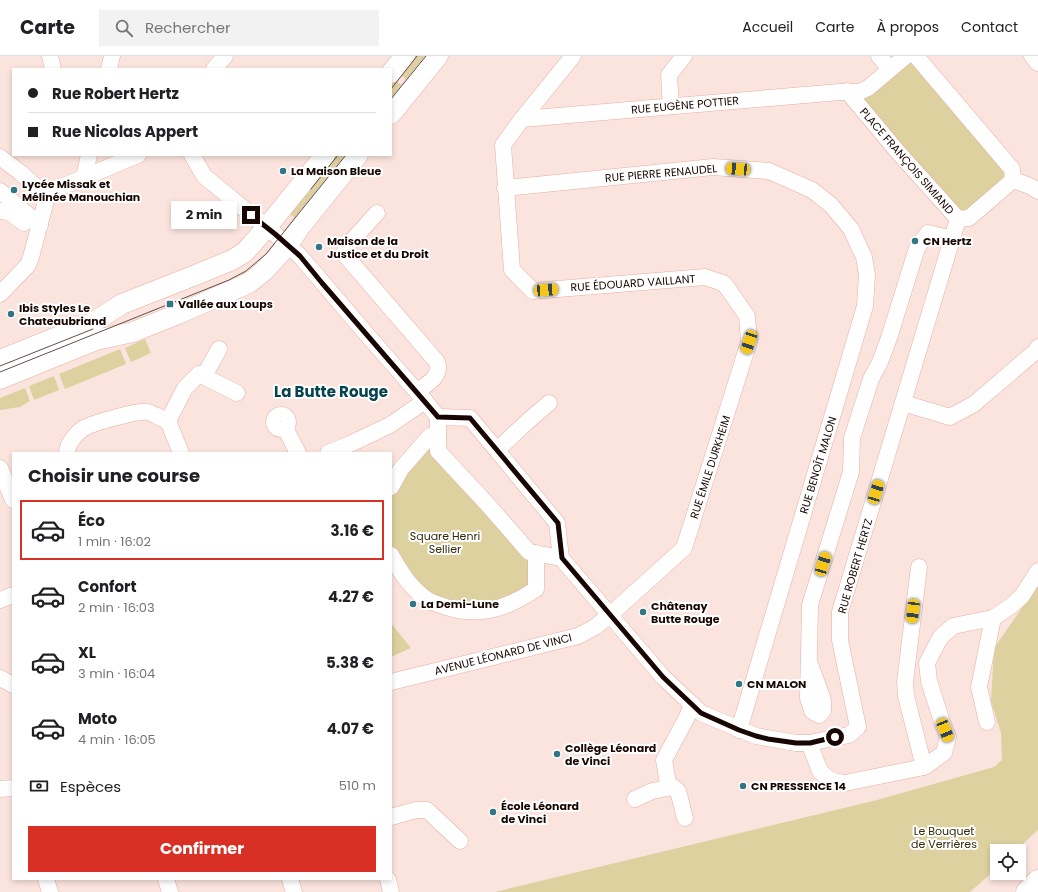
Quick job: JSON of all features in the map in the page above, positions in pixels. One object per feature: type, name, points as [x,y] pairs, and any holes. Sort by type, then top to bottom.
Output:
[{"type":"highway","points":[[1027,892],[1038,881]]},
{"type":"main road","points":[[392,72],[405,56]]},
{"type":"main road","points":[[392,113],[438,56]]},
{"type":"main road","points":[[0,360],[92,323],[122,304],[232,260],[245,252],[324,156]]},
{"type":"main road","points":[[0,379],[96,340],[133,332],[249,283],[257,277],[288,245],[300,227],[357,156]]},
{"type":"street","points":[[50,56],[53,68]]},
{"type":"street","points":[[109,68],[112,56]]},
{"type":"street","points":[[215,68],[225,56]]},
{"type":"street","name":"RUE ÉDOUARD VAILLANT","points":[[573,56],[504,145],[505,188],[512,270],[533,291],[705,277],[722,283],[732,294]]},
{"type":"street","points":[[671,106],[669,75],[684,56]]},
{"type":"street","points":[[879,56],[890,69]]},
{"type":"street","name":"PLACE FRANÇOIS SIMIAND","points":[[847,92],[859,92],[868,88],[906,56]]},
{"type":"street","points":[[916,56],[1012,169],[1013,180],[1030,186],[1038,191]]},
{"type":"street","points":[[1032,56],[1038,63]]},
{"type":"street","name":"RUE EUGÈNE POTTIER","points":[[522,120],[847,92]]},
{"type":"street","name":"PLACE FRANÇOIS SIMIAND","points":[[847,92],[896,151],[958,219],[969,218],[1013,180]]},
{"type":"street","points":[[84,178],[89,156]]},
{"type":"street","points":[[0,294],[28,265],[51,194],[136,156]]},
{"type":"street","points":[[193,156],[204,176],[300,256],[421,396],[438,417],[438,451],[529,552],[562,558]]},
{"type":"street","points":[[0,157],[51,194]]},
{"type":"street","name":"RUE PIERRE RENAUDEL","points":[[505,188],[713,168],[769,171],[812,190],[832,206]]},
{"type":"street","points":[[0,191],[40,225]]},
{"type":"street","name":"RUE BENOÎT MALON","points":[[739,730],[865,306],[867,275],[864,257],[851,229],[832,206]]},
{"type":"street","points":[[0,211],[9,212],[24,224],[40,225]]},
{"type":"street","points":[[330,452],[390,425],[421,396],[434,378],[438,369],[437,362],[345,254],[348,245],[377,213]]},
{"type":"street","name":"RUE ROBERT HERTZ","points":[[810,743],[849,735],[858,727],[840,640],[840,612],[958,219]]},
{"type":"street","points":[[810,664],[810,605],[851,472],[852,438],[871,379],[890,338],[916,248],[928,233],[952,239]]},
{"type":"street","name":"RUE ÉMILE DURKHEIM","points":[[611,614],[684,548],[749,342],[747,316],[732,294]]},
{"type":"street","points":[[903,403],[950,417],[974,404],[1036,351],[1038,347]]},
{"type":"street","points":[[204,376],[219,349]]},
{"type":"street","points":[[168,421],[184,388],[199,374],[237,393]]},
{"type":"street","points":[[497,450],[549,403]]},
{"type":"street","points":[[67,452],[66,450],[73,438],[84,428],[131,413],[148,412],[168,421],[181,452]]},
{"type":"street","points":[[438,417],[470,418],[558,523],[562,558],[663,677],[701,713],[756,736],[796,743],[810,743],[820,771],[830,780],[845,783],[924,767],[944,753],[948,737],[929,681],[927,663],[940,638],[954,626],[993,618],[1022,596],[1038,571]]},
{"type":"street","points":[[285,428],[297,452]]},
{"type":"street","points":[[392,485],[401,469],[430,436],[438,435]]},
{"type":"street","points":[[0,468],[12,498]]},
{"type":"street","points":[[392,557],[403,576],[412,587],[429,601],[451,608],[480,612],[504,607],[525,597],[536,589],[536,554]]},
{"type":"street","points":[[919,567],[905,682],[906,696],[924,767]]},
{"type":"street","points":[[0,600],[12,595]]},
{"type":"street","name":"AVENUE LÉONARD DE VINCI","points":[[392,682],[578,636],[595,627],[611,614]]},
{"type":"street","points":[[987,722],[979,687],[993,618]]},
{"type":"street","points":[[0,678],[12,684]]},
{"type":"street","points":[[685,818],[678,791],[668,783],[664,760],[687,717],[692,704]]},
{"type":"street","points":[[635,799],[652,791],[673,787]]},
{"type":"street","points":[[0,789],[12,788]]},
{"type":"street","points":[[392,817],[416,810],[427,810],[460,841]]},
{"type":"street","points":[[46,880],[50,892]]},
{"type":"street","points":[[166,880],[170,892]]},
{"type":"street","points":[[290,880],[294,892]]},
{"type":"street","points":[[388,880],[390,892]]},
{"type":"green space","points":[[410,56],[434,56],[412,84],[397,72]]},
{"type":"green space","points":[[906,56],[1013,180],[958,219],[859,92]]},
{"type":"green space","points":[[392,78],[407,89],[392,108]]},
{"type":"green space","points":[[329,156],[353,156],[300,222],[285,210]]},
{"type":"green space","points":[[145,339],[151,353],[131,362],[125,348]]},
{"type":"green space","points":[[120,349],[126,364],[65,389],[59,374]]},
{"type":"green space","points":[[54,376],[59,390],[34,400],[29,386]]},
{"type":"green space","points":[[25,388],[30,401],[20,407],[0,410],[0,398]]},
{"type":"green space","name":"Square Henri Sellier","points":[[429,440],[523,557],[533,563],[531,590],[475,609],[425,593],[392,549],[392,497],[395,487]]},
{"type":"green space","name":"Le Bouquet de Verrières","points":[[1038,585],[1038,830],[1023,844],[990,844],[990,874],[970,892],[495,892],[877,800],[994,767],[1002,760],[1001,733],[991,701],[994,648]]},
{"type":"green space","points":[[392,624],[411,648],[392,657]]},
{"type":"tram line","points":[[392,88],[417,56]]},
{"type":"tram line","points":[[392,98],[426,56]]},
{"type":"tram line","points":[[311,189],[337,156]]},
{"type":"tram line","points":[[0,372],[229,280],[246,271],[266,254],[345,156]]},
{"type":"tram line","points":[[0,366],[93,329]]},
{"type":"place","name":"La Maison Bleue","points":[[283,171]]},
{"type":"place","name":"Lycée Missak et Mélinée Manouchian","points":[[14,190]]},
{"type":"place","name":"CN Hertz","points":[[915,241]]},
{"type":"place","name":"Maison de la Justice et du Droit","points":[[319,247]]},
{"type":"place","name":"Vallée aux Loups","points":[[170,304]]},
{"type":"place","name":"Ibis Styles Le Chateaubriand","points":[[11,314]]},
{"type":"place","name":"La Demi-Lune","points":[[413,604]]},
{"type":"place","name":"Châtenay Butte Rouge","points":[[643,612]]},
{"type":"place","name":"CN MALON","points":[[739,684]]},
{"type":"place","name":"Collège Léonard de Vinci","points":[[557,754]]},
{"type":"place","name":"CN PRESSENCE 14","points":[[743,786]]},
{"type":"place","name":"École Léonard de Vinci","points":[[493,812]]},
{"type":"district","name":"La Butte Rouge","points":[[331,392]]},
{"type":"route","points":[[251,215],[300,256],[438,417],[470,418],[558,523],[562,558],[663,677],[701,713],[739,730],[768,739],[796,743],[810,743],[835,737]]}]
